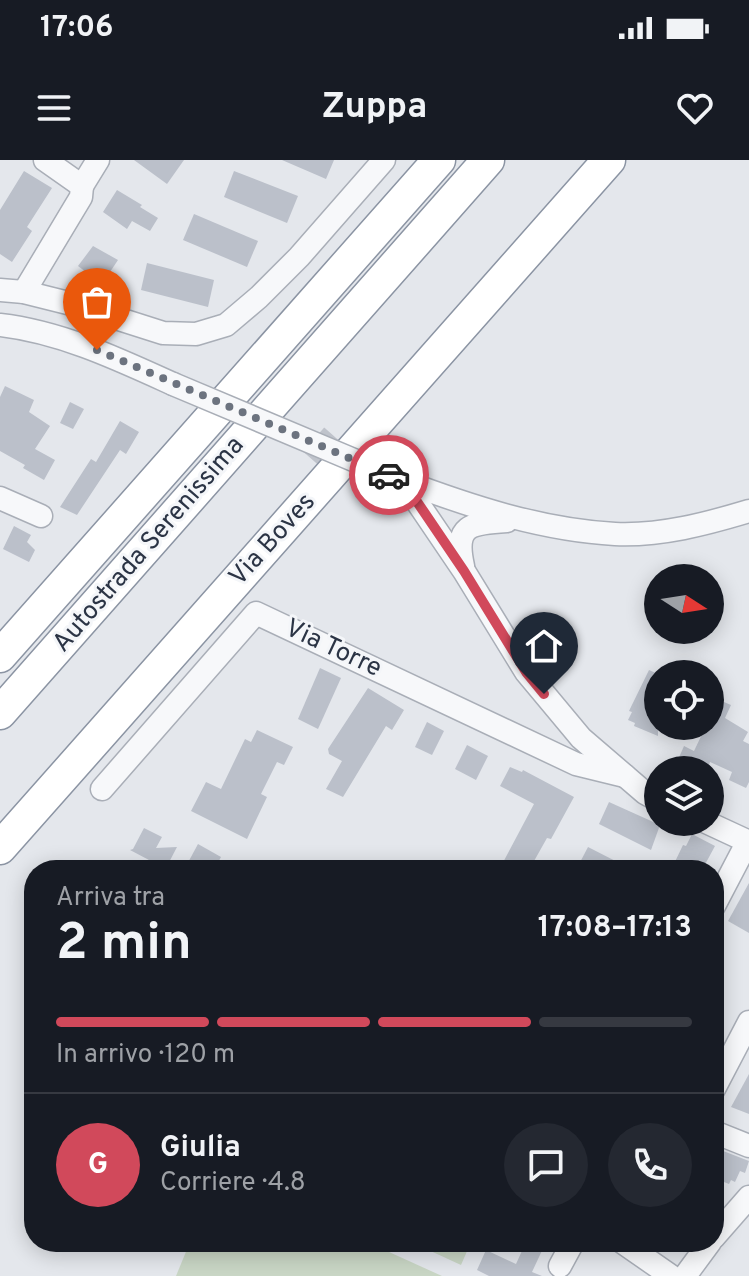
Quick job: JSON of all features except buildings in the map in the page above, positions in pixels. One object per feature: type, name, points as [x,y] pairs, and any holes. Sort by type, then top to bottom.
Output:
[{"type":"highway","name":"Autostrada Serenissima","points":[[0,656],[439,160]]},
{"type":"highway","name":"Autostrada Serenissima","points":[[0,713],[488,160]]},
{"type":"highway","points":[[338,436],[581,160]]},
{"type":"highway","name":"Via Boves","points":[[0,848],[609,160]]},
{"type":"highway","name":"Via Boves","points":[[0,817],[315,462]]},
{"type":"street","points":[[45,160],[82,186]]},
{"type":"street","points":[[24,292],[81,197],[82,186],[98,160]]},
{"type":"street","points":[[0,290],[24,292],[72,304],[163,333],[196,334],[226,325],[299,257],[384,160]]},
{"type":"street","points":[[0,325],[97,350],[398,479],[518,520],[617,534],[695,527],[749,511]]},
{"type":"street","points":[[398,479],[464,571],[526,672],[581,738],[644,790]]},
{"type":"street","points":[[1,502],[41,516]]},
{"type":"street","points":[[464,571],[458,544],[463,533],[479,522],[518,520]]},
{"type":"street","name":"Via Torre","points":[[102,789],[256,613],[576,764],[625,776]]},
{"type":"street","points":[[724,830],[749,841],[724,887]]},
{"type":"street","points":[[724,1070],[749,1022]]},
{"type":"street","points":[[724,1136],[749,1146]]},
{"type":"street","points":[[724,1228],[744,1210]]},
{"type":"street","points":[[560,1266],[568,1252]]},
{"type":"street","points":[[636,1252],[671,1276]]},
{"type":"street","points":[[685,1276],[701,1252]]},
{"type":"green space","points":[[186,1252],[389,1252],[442,1276],[176,1276]]},
{"type":"green space","points":[[433,1252],[467,1252],[461,1265]]},
{"type":"tunnel","points":[[315,462],[338,436]]},
{"type":"way so far","points":[[97,350],[389,475]]},
{"type":"route","points":[[389,475],[403,481],[464,571],[526,672],[544,694]]}]
